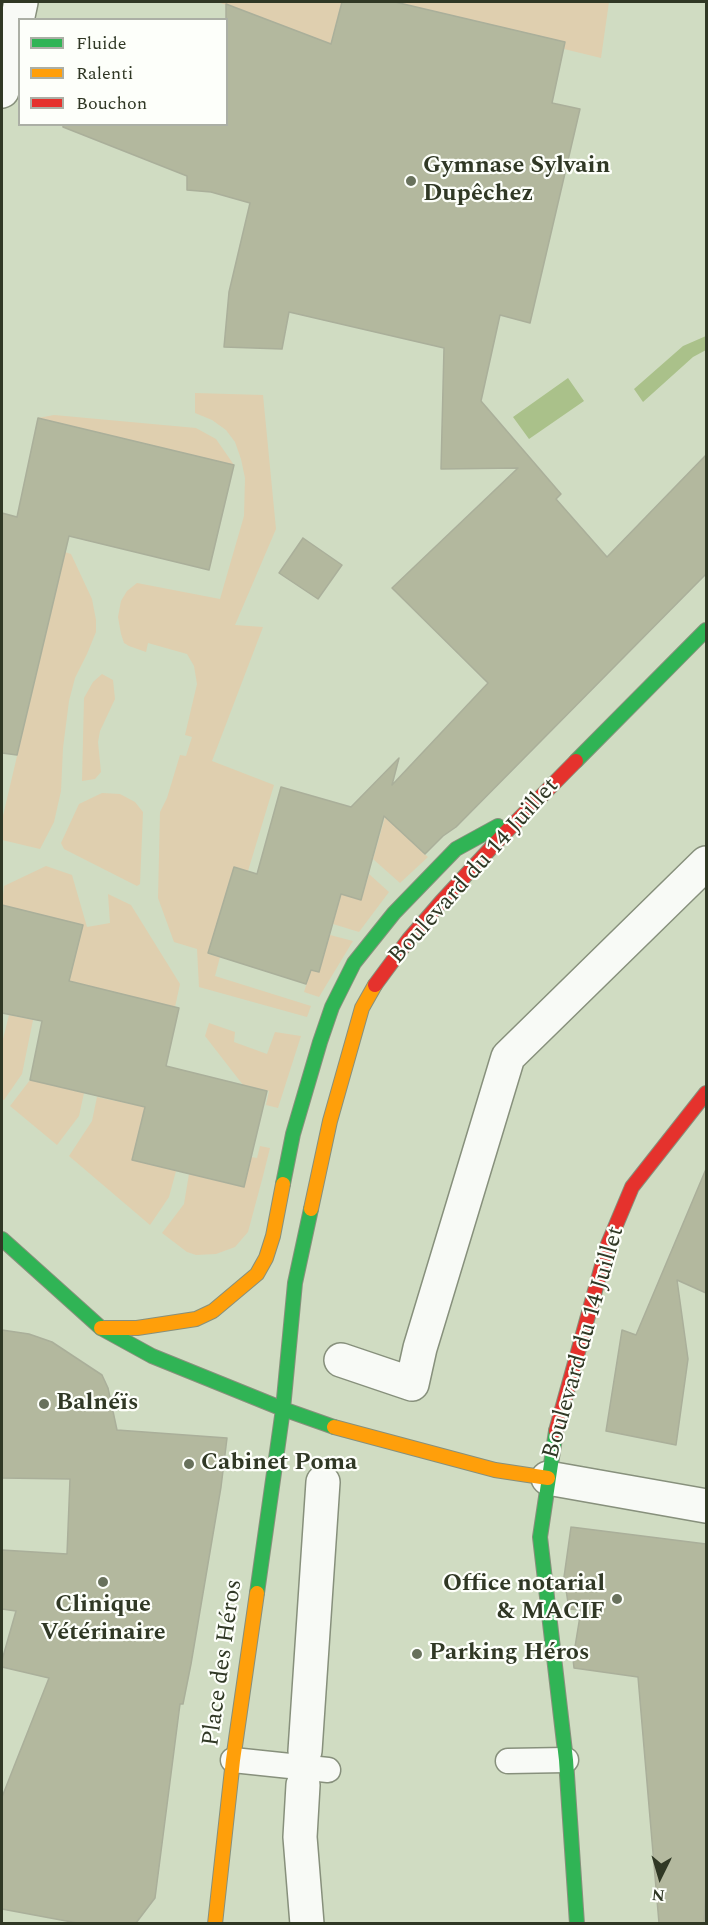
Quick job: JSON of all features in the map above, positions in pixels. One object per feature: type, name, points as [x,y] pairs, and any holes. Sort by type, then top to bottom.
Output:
[{"type":"main road","name":"Boulevard du 14 Juillet","points":[[283,1409],[297,1273],[330,1121],[362,1008],[375,984],[409,939],[502,835],[706,630]]},
{"type":"main road","points":[[101,1328],[137,1328],[196,1319],[213,1311],[257,1274],[266,1258],[273,1236],[293,1134],[320,1042],[332,1007],[354,963],[394,913],[456,849],[530,808]]},
{"type":"main road","name":"Boulevard du 14 Juillet","points":[[548,1478],[557,1423],[608,1244],[632,1187],[706,1093]]},
{"type":"main road","points":[[2,1239],[101,1328],[152,1356],[283,1409],[332,1426],[495,1470],[548,1478],[540,1537],[566,1760],[577,1923]]},
{"type":"main road","name":"Place des Héros","points":[[216,1923],[233,1760],[283,1409]]},
{"type":"street","points":[[2,91],[21,2]]},
{"type":"street","points":[[341,1360],[412,1384],[420,1348],[508,1057],[706,863]]},
{"type":"street","points":[[548,1478],[706,1506]]},
{"type":"street","points":[[307,1923],[300,1837],[312,1769],[314,1496]]},
{"type":"lane","points":[[233,1760],[312,1769]]},
{"type":"lane","points":[[508,1761],[566,1760]]},
{"type":"shaded area","points":[[218,2],[342,2],[330,45]]},
{"type":"shaded area","points":[[395,2],[609,2],[601,58],[564,49],[565,42]]},
{"type":"shaded area","points":[[706,336],[706,350],[693,357],[643,402],[634,389],[683,346]]},
{"type":"shaded area","points":[[568,378],[584,401],[529,439],[513,417]]},
{"type":"shaded area","points":[[195,393],[263,395],[276,529],[235,625],[263,627],[212,761],[274,785],[248,871],[234,867],[208,954],[220,957],[215,976],[311,1006],[307,1017],[199,987],[197,949],[174,942],[158,898],[160,812],[167,798],[180,755],[186,756],[192,737],[185,735],[197,684],[194,666],[187,654],[148,643],[146,652],[129,646],[124,643],[118,617],[121,601],[127,591],[137,583],[220,599],[244,516],[245,478],[235,442],[226,430],[212,420],[195,413]]},
{"type":"shaded area","points":[[54,415],[196,428],[216,439],[234,465],[38,418]]},
{"type":"shaded area","points":[[65,552],[71,554],[92,599],[96,632],[75,678],[69,701],[63,748],[61,791],[54,822],[40,849],[2,840],[2,820]]},
{"type":"shaded area","points":[[102,674],[113,680],[115,699],[100,731],[98,742],[101,772],[95,779],[82,781],[84,698],[93,682]]},
{"type":"shaded area","points":[[102,793],[120,794],[135,802],[143,812],[140,884],[137,886],[64,849],[61,843],[79,804]]},
{"type":"shaded area","points":[[385,817],[428,857],[400,883],[373,859]]},
{"type":"shaded area","points":[[46,866],[72,875],[87,927],[110,923],[108,894],[131,905],[180,984],[175,1007],[69,981],[83,925],[2,905],[4,886]]},
{"type":"shaded area","points":[[369,874],[389,892],[359,932],[333,924],[341,894],[361,900]]},
{"type":"shaded area","points":[[330,935],[353,941],[319,997],[304,992],[311,970],[319,971]]},
{"type":"shaded area","points":[[9,1015],[33,1020],[22,1074],[4,1100],[2,1099],[2,1043]]},
{"type":"shaded area","points":[[209,1023],[235,1032],[234,1042],[267,1054],[275,1032],[301,1036],[278,1108],[266,1105],[269,1091],[243,1085],[205,1036]]},
{"type":"shaded area","points":[[30,1080],[84,1093],[79,1116],[57,1145],[10,1106]]},
{"type":"shaded area","points":[[97,1097],[145,1107],[132,1160],[176,1171],[169,1197],[150,1225],[69,1156],[92,1121]]},
{"type":"shaded area","points":[[260,1146],[270,1148],[248,1232],[235,1247],[216,1254],[196,1255],[187,1252],[162,1233],[184,1204],[189,1174],[243,1187],[251,1157],[257,1158]]},
{"type":"building","points":[[342,2],[395,2],[565,42],[552,103],[580,109],[530,323],[500,315],[481,401],[561,494],[556,499],[607,557],[706,455],[706,574],[456,827],[425,854],[384,816],[361,900],[341,894],[319,972],[311,970],[306,984],[208,953],[234,867],[257,874],[281,787],[351,807],[399,758],[392,785],[488,683],[392,588],[518,468],[441,469],[444,348],[289,312],[282,349],[224,347],[229,292],[250,203],[211,192],[187,190],[187,176],[63,126],[228,126],[226,4],[331,44]]},
{"type":"building","points":[[38,418],[234,465],[209,570],[69,536],[17,755],[2,753],[2,513],[17,517]]},
{"type":"building","points":[[303,538],[342,565],[318,599],[279,573]]},
{"type":"building","points":[[2,905],[83,925],[69,981],[179,1008],[166,1066],[267,1091],[244,1187],[132,1160],[145,1107],[30,1080],[42,1021],[2,1013]]},
{"type":"building","points":[[706,1169],[706,1293],[677,1280],[688,1359],[676,1445],[606,1431],[622,1330],[636,1335]]},
{"type":"building","points":[[2,1330],[29,1334],[52,1342],[102,1375],[108,1388],[117,1430],[227,1438],[191,1664],[183,1704],[180,1704],[155,1898],[136,1923],[77,1923],[2,1909],[2,1797],[49,1678],[2,1667],[16,1611],[2,1609],[2,1550],[67,1554],[70,1479],[2,1478]]},
{"type":"building","points":[[571,1527],[706,1544],[706,1889],[704,1923],[659,1923],[638,1677],[574,1668],[573,1659],[581,1610],[569,1609],[564,1577]]},
{"type":"traffic: fast","points":[[576,761],[706,630]]},
{"type":"traffic: fast","points":[[283,1184],[293,1134],[320,1042],[332,1007],[354,963],[394,913],[456,849],[498,826]]},
{"type":"traffic: fast","points":[[257,1593],[283,1409],[295,1283],[311,1209]]},
{"type":"traffic: fast","points":[[2,1239],[101,1328],[152,1356],[334,1427]]},
{"type":"traffic: fast","points":[[556,1431],[540,1537],[566,1760],[577,1924]]},
{"type":"traffic: slow","points":[[311,1209],[330,1121],[362,1008],[375,985]]},
{"type":"traffic: slow","points":[[101,1328],[137,1328],[196,1319],[213,1311],[257,1274],[266,1258],[273,1236],[283,1184]]},
{"type":"traffic: slow","points":[[334,1427],[495,1470],[548,1478]]},
{"type":"traffic: slow","points":[[215,1924],[233,1760],[257,1593]]},
{"type":"traffic: jam","points":[[375,985],[409,939],[441,902],[576,761]]},
{"type":"traffic: jam","points":[[556,1431],[608,1244],[632,1187],[706,1093]]},
{"type":"place","name":"Gymnase Sylvain Dupêchez","points":[[411,181]]},
{"type":"place","name":"Balnéïs","points":[[44,1404]]},
{"type":"place","name":"Cabinet Poma","points":[[189,1464]]},
{"type":"place","name":"Clinique Vétérinaire","points":[[103,1582]]},
{"type":"place","name":"Office notarial & MACIF","points":[[617,1599]]},
{"type":"place","name":"Parking Héros","points":[[417,1654]]}]
